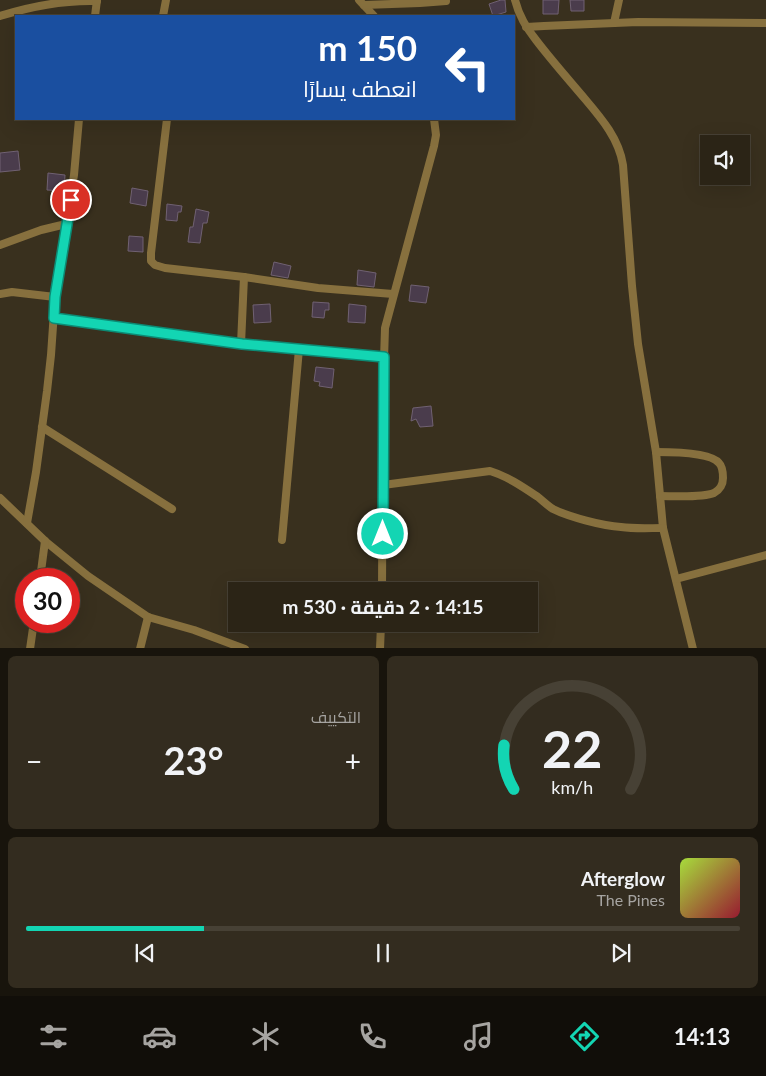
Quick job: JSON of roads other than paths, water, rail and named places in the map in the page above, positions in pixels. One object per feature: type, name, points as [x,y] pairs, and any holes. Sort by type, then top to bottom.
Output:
[{"type":"street","points":[[163,15],[166,0]]},
{"type":"street","points":[[515,0],[526,27],[600,116],[622,153],[629,260],[638,344],[656,452],[663,528],[693,648]]},
{"type":"street","points":[[614,24],[619,0]]},
{"type":"street","points":[[0,16],[25,8],[74,1],[97,1],[95,15]]},
{"type":"street","points":[[362,3],[446,1]]},
{"type":"street","points":[[362,3],[373,15]]},
{"type":"street","points":[[526,27],[673,22],[766,23]]},
{"type":"street","points":[[27,523],[36,472],[51,355],[55,297],[74,175],[78,120]]},
{"type":"street","points":[[167,120],[151,253],[151,261],[155,265],[165,268],[318,288],[393,294]]},
{"type":"street","points":[[382,582],[385,328],[434,146],[436,127],[434,120]]},
{"type":"street","points":[[0,245],[41,230],[66,224]]},
{"type":"street","points":[[242,344],[244,277]]},
{"type":"street","points":[[0,294],[12,292],[55,297]]},
{"type":"street","points":[[54,318],[242,344],[384,357]]},
{"type":"street","points":[[282,540],[299,349]]},
{"type":"street","points":[[42,427],[172,509]]},
{"type":"street","points":[[656,452],[675,452],[700,456],[717,461],[723,471],[722,486],[713,494],[660,496]]},
{"type":"street","points":[[383,485],[490,471],[498,473],[532,493],[554,509],[574,516],[622,528],[663,528]]},
{"type":"street","points":[[0,498],[46,541],[101,586],[148,617],[194,630],[245,648]]},
{"type":"street","points":[[42,568],[46,541]]},
{"type":"street","points":[[676,579],[766,555]]},
{"type":"street","points":[[140,648],[148,617]]},
{"type":"street","points":[[380,648],[381,632]]},
{"type":"street","points":[[30,648],[32,633]]}]
